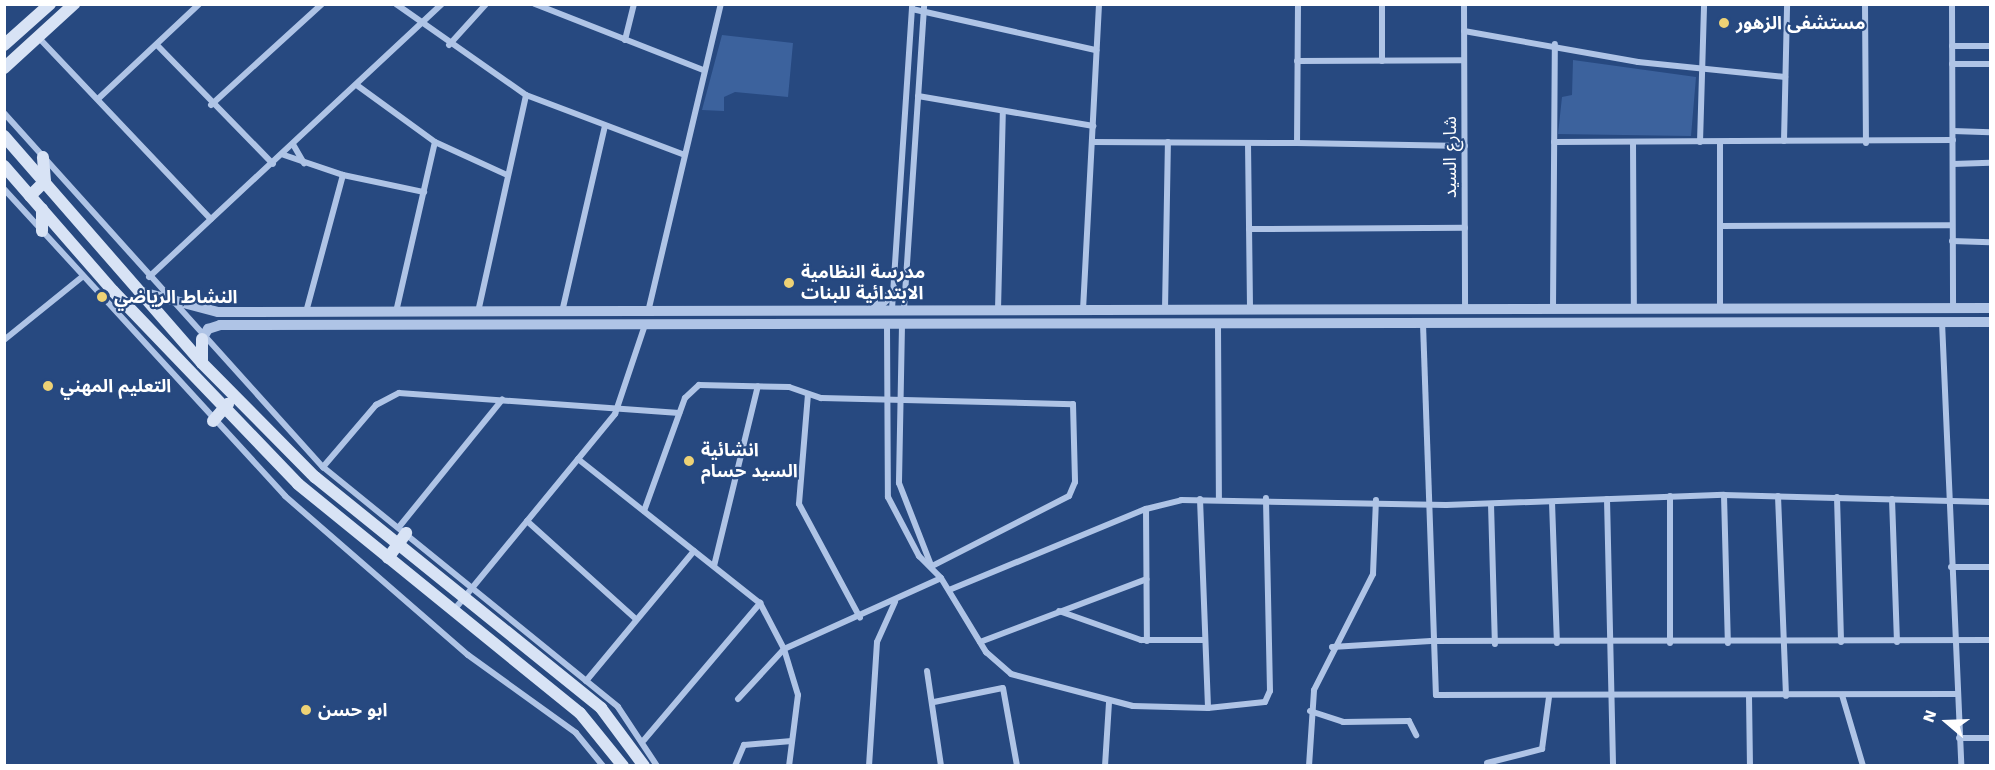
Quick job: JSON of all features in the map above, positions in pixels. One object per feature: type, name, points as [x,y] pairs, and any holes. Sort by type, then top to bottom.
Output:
[{"type":"main road","points":[[4,45],[50,4]]},
{"type":"main road","points":[[4,68],[74,4]]},
{"type":"main road","points":[[15,35],[26,48]]},
{"type":"main road","points":[[4,136],[202,363],[315,477],[398,544],[467,592],[564,670],[622,730],[644,765]]},
{"type":"main road","points":[[30,196],[45,181],[43,157]]},
{"type":"main road","points":[[4,166],[114,291],[224,409],[298,484],[594,726],[623,765]]},
{"type":"main road","points":[[42,209],[42,231]]},
{"type":"main road","points":[[114,291],[128,280]]},
{"type":"main road","points":[[202,339],[202,363]]},
{"type":"main road","points":[[213,421],[235,397]]},
{"type":"main road","points":[[387,558],[398,544],[403,530]]},
{"type":"main road","points":[[549,688],[564,670]]},
{"type":"street","points":[[99,98],[199,4]]},
{"type":"street","points":[[212,105],[322,4]]},
{"type":"street","points":[[396,4],[422,27],[526,95],[682,154]]},
{"type":"street","points":[[149,276],[294,146],[422,27],[442,4]]},
{"type":"street","points":[[449,45],[486,4]]},
{"type":"street","points":[[535,4],[703,70]]},
{"type":"street","points":[[625,40],[634,4]]},
{"type":"street","points":[[648,312],[682,154],[720,4]]},
{"type":"street","points":[[1083,310],[1099,4]]},
{"type":"street","points":[[1290,4],[1298,5],[1297,143]]},
{"type":"street","points":[[1382,4],[1382,61]]},
{"type":"street","name":"شارع السيد","points":[[1464,4],[1465,309]]},
{"type":"street","points":[[1700,142],[1704,69],[1704,4]]},
{"type":"street","points":[[1784,141],[1787,4]]},
{"type":"street","points":[[1865,4],[1866,143]]},
{"type":"street","points":[[1952,4],[1953,309]]},
{"type":"street","points":[[892,309],[912,7],[924,8],[1096,51]]},
{"type":"street","points":[[904,309],[924,8]]},
{"type":"street","points":[[1464,31],[1704,69],[1785,77]]},
{"type":"street","points":[[38,37],[99,98],[211,219]]},
{"type":"street","points":[[1553,309],[1555,44]]},
{"type":"street","points":[[157,45],[212,105],[273,164]]},
{"type":"street","points":[[1952,46],[1990,46]]},
{"type":"street","points":[[1297,61],[1464,60]]},
{"type":"street","points":[[1953,64],[1990,64]]},
{"type":"street","points":[[358,86],[435,142],[507,175]]},
{"type":"street","points":[[478,312],[526,95]]},
{"type":"street","points":[[918,96],[1093,126]]},
{"type":"street","points":[[998,310],[1003,112]]},
{"type":"street","points":[[4,113],[202,339],[323,467],[403,530],[467,592]]},
{"type":"street","points":[[562,312],[605,126]]},
{"type":"street","points":[[1953,131],[1990,132]]},
{"type":"street","points":[[1554,142],[1866,143],[1953,140]]},
{"type":"street","points":[[396,312],[435,142]]},
{"type":"street","points":[[1092,142],[1464,146]]},
{"type":"street","points":[[1165,310],[1168,142]]},
{"type":"street","points":[[1633,142],[1634,309]]},
{"type":"street","points":[[1719,308],[1720,142]]},
{"type":"street","points":[[1248,143],[1250,309]]},
{"type":"street","points":[[294,146],[305,163]]},
{"type":"street","points":[[284,155],[343,176],[423,192]]},
{"type":"street","points":[[1953,164],[1990,163]]},
{"type":"street","points":[[306,312],[343,176]]},
{"type":"street","points":[[4,189],[213,421],[314,522],[468,655],[576,733],[603,765]]},
{"type":"street","points":[[1720,226],[1952,225]]},
{"type":"street","points":[[1249,229],[1465,228]]},
{"type":"street","points":[[1952,241],[1990,242]]},
{"type":"street","points":[[4,340],[82,277]]},
{"type":"street","points":[[138,291],[208,311],[285,312],[1990,308]]},
{"type":"street","points":[[875,309],[893,292]]},
{"type":"street","points":[[1774,308],[1774,322]]},
{"type":"street","points":[[1282,309],[1282,324]]},
{"type":"street","points":[[773,311],[773,324]]},
{"type":"street","points":[[285,312],[285,325]]},
{"type":"street","points":[[1942,322],[1961,765]]},
{"type":"street","points":[[202,339],[214,326],[285,325],[902,326],[1990,322]]},
{"type":"street","points":[[1423,324],[1432,686],[1440,698],[1957,694]]},
{"type":"street","points":[[1218,325],[1219,498]]},
{"type":"street","points":[[453,611],[619,408],[645,326]]},
{"type":"street","points":[[887,326],[885,400],[888,497],[919,556],[932,566]]},
{"type":"street","points":[[902,326],[899,483],[932,566],[980,642],[1011,674],[1109,702],[1208,708],[1260,704],[1270,695],[1266,498]]},
{"type":"street","points":[[644,511],[687,394],[699,385],[794,387],[807,394],[885,400],[1074,406],[1075,482],[1069,496],[932,566]]},
{"type":"street","points":[[714,566],[758,386]]},
{"type":"street","points":[[807,394],[799,504],[860,618]]},
{"type":"street","points":[[323,467],[387,397],[502,399],[679,413]]},
{"type":"street","points":[[403,530],[502,399]]},
{"type":"street","points":[[578,459],[760,603],[784,649],[798,695],[789,765]]},
{"type":"street","points":[[1724,495],[1728,643]]},
{"type":"street","points":[[949,590],[1146,508],[1200,499],[1266,498],[1491,504],[1670,496],[1778,495],[1990,502]]},
{"type":"street","points":[[1778,495],[1786,642],[1786,696]]},
{"type":"street","points":[[1670,496],[1670,643]]},
{"type":"street","points":[[1837,497],[1841,642]]},
{"type":"street","points":[[1200,499],[1208,708]]},
{"type":"street","points":[[1607,499],[1614,698],[1613,765]]},
{"type":"street","points":[[1892,500],[1897,642]]},
{"type":"street","points":[[1309,765],[1310,711],[1332,647],[1373,574],[1376,501]]},
{"type":"street","points":[[1552,502],[1557,643]]},
{"type":"street","points":[[1491,504],[1495,644]]},
{"type":"street","points":[[1146,508],[1147,641]]},
{"type":"street","points":[[526,521],[636,619]]},
{"type":"street","points":[[586,681],[694,551]]},
{"type":"street","points":[[1951,567],[1990,567]]},
{"type":"street","points":[[738,699],[784,649],[860,618],[941,578]]},
{"type":"street","points":[[980,642],[1147,579]]},
{"type":"street","points":[[869,765],[877,642],[896,601]]},
{"type":"street","points":[[644,740],[760,603]]},
{"type":"street","points":[[1059,611],[1147,641],[1205,640]]},
{"type":"street","points":[[1332,647],[1431,641],[1495,644],[1990,640]]},
{"type":"street","points":[[564,670],[586,681],[618,707],[644,740],[657,765]]},
{"type":"street","points":[[927,671],[934,702],[941,765]]},
{"type":"street","points":[[934,702],[1003,688],[1017,765]]},
{"type":"street","points":[[1842,695],[1863,765]]},
{"type":"street","points":[[1749,696],[1750,765]]},
{"type":"street","points":[[1487,763],[1542,750],[1549,697]]},
{"type":"street","points":[[1105,765],[1109,702]]},
{"type":"street","points":[[1310,711],[1343,722],[1409,721],[1416,735]]},
{"type":"street","points":[[1959,738],[1990,738]]},
{"type":"street","points":[[735,765],[744,745],[792,741]]},
{"type":"shaded area","points":[[722,35],[793,43],[788,97],[735,92],[724,97],[724,111],[702,110]]},
{"type":"shaded area","points":[[1573,60],[1696,77],[1691,136],[1558,134],[1562,97],[1572,95]]},
{"type":"place","name":"مستشفى الزهور","points":[[1724,23]]},
{"type":"place","name":"مدرسة النظامية الابتدائية للبنات","points":[[789,283]]},
{"type":"place","name":"النشاط الرياضي","points":[[102,297]]},
{"type":"place","name":"التعليم المهني","points":[[48,386]]},
{"type":"place","name":"انشائية السيد حسام","points":[[689,461]]},
{"type":"place","name":"ابو حسن","points":[[306,710]]}]
